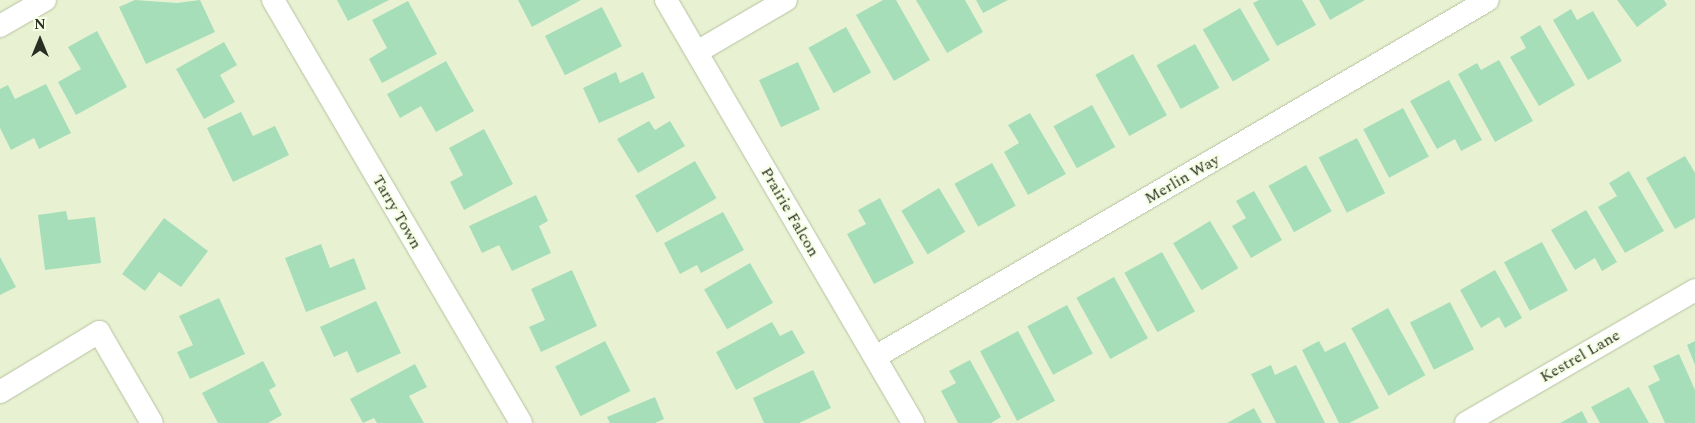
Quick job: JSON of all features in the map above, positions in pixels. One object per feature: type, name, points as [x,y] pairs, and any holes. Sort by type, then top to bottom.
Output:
[{"type":"street","points":[[0,26],[44,0]]},
{"type":"street","name":"Tarry Town","points":[[273,0],[521,423]]},
{"type":"street","name":"Prairie Falcon","points":[[666,0],[913,423]]},
{"type":"street","points":[[697,52],[786,0]]},
{"type":"street","name":"Merlin Way","points":[[875,357],[1488,0]]},
{"type":"street","name":"Kestrel Lane","points":[[1466,423],[1695,290]]},
{"type":"street","points":[[0,392],[99,332],[152,423]]},
{"type":"building","points":[[135,0],[177,3],[200,0],[215,32],[146,64],[119,7]]},
{"type":"building","points":[[337,0],[389,0],[348,21]]},
{"type":"building","points":[[518,0],[581,0],[532,27]]},
{"type":"building","points":[[883,0],[896,0],[930,60],[894,81],[856,15]]},
{"type":"building","points":[[916,0],[965,0],[983,32],[947,53]]},
{"type":"building","points":[[976,0],[1008,0],[983,13]]},
{"type":"building","points":[[1259,0],[1302,0],[1316,25],[1277,46],[1253,3]]},
{"type":"building","points":[[1319,0],[1365,0],[1330,20]]},
{"type":"building","points":[[1617,0],[1664,0],[1667,5],[1637,27]]},
{"type":"building","points":[[408,1],[437,54],[382,83],[369,59],[387,48],[372,20]]},
{"type":"building","points":[[602,7],[622,46],[565,75],[545,36]]},
{"type":"building","points":[[1240,8],[1270,60],[1233,81],[1203,30]]},
{"type":"building","points":[[1571,9],[1577,20],[1593,11],[1622,61],[1588,80],[1553,20]]},
{"type":"building","points":[[1540,25],[1575,85],[1539,106],[1510,57],[1526,48],[1520,37]]},
{"type":"building","points":[[846,27],[871,72],[834,93],[808,48]]},
{"type":"building","points":[[97,31],[127,87],[76,115],[58,82],[81,69],[68,47]]},
{"type":"building","points":[[224,42],[237,65],[220,75],[235,102],[204,119],[176,69]]},
{"type":"building","points":[[1195,44],[1219,88],[1181,109],[1157,65]]},
{"type":"building","points":[[1133,54],[1167,115],[1129,136],[1095,75]]},
{"type":"building","points":[[1499,60],[1533,121],[1495,142],[1458,74],[1477,63],[1481,70]]},
{"type":"building","points":[[446,61],[474,111],[436,132],[421,106],[400,118],[387,94]]},
{"type":"building","points":[[798,62],[820,109],[781,127],[759,80]]},
{"type":"building","points":[[616,72],[620,83],[643,72],[655,98],[599,123],[583,88]]},
{"type":"building","points":[[1449,80],[1482,140],[1461,151],[1455,139],[1437,149],[1410,101]]},
{"type":"building","points":[[46,84],[71,133],[39,149],[34,138],[11,150],[0,128],[0,89],[8,85],[15,99]]},
{"type":"building","points":[[1092,105],[1115,147],[1077,168],[1054,126]]},
{"type":"building","points":[[1403,108],[1429,157],[1389,178],[1363,129]]},
{"type":"building","points":[[241,112],[253,136],[275,126],[289,155],[233,182],[207,128]]},
{"type":"building","points":[[1030,113],[1066,174],[1028,195],[1004,152],[1019,143],[1008,125]]},
{"type":"building","points":[[649,121],[655,130],[670,121],[685,146],[638,173],[617,139]]},
{"type":"building","points":[[484,129],[513,184],[464,210],[450,182],[463,175],[449,148]]},
{"type":"building","points":[[1357,138],[1385,193],[1347,213],[1319,158]]},
{"type":"building","points":[[1685,156],[1695,173],[1695,218],[1675,229],[1646,178]]},
{"type":"building","points":[[695,161],[716,198],[657,233],[635,196]]},
{"type":"building","points":[[992,163],[1016,206],[978,227],[954,184]]},
{"type":"building","points":[[1306,165],[1332,211],[1294,232],[1268,186]]},
{"type":"building","points":[[1629,171],[1664,231],[1625,253],[1598,207],[1617,196],[1609,183]]},
{"type":"building","points":[[939,188],[965,232],[928,254],[901,211]]},
{"type":"building","points":[[1254,191],[1282,240],[1251,258],[1232,226],[1246,218],[1236,201]]},
{"type":"building","points":[[536,195],[548,221],[539,226],[551,253],[512,271],[499,245],[482,253],[469,226]]},
{"type":"building","points":[[880,198],[914,263],[874,284],[847,234],[866,224],[858,210]]},
{"type":"building","points":[[1586,210],[1617,262],[1602,271],[1595,258],[1575,270],[1551,230]]},
{"type":"building","points":[[66,211],[68,220],[95,217],[101,263],[45,270],[38,215]]},
{"type":"building","points":[[723,212],[744,250],[701,273],[697,265],[680,274],[664,243]]},
{"type":"building","points":[[164,218],[208,251],[181,287],[159,272],[145,291],[122,274]]},
{"type":"building","points":[[1210,221],[1238,268],[1201,290],[1173,243]]},
{"type":"building","points":[[1542,242],[1568,291],[1530,311],[1504,262]]},
{"type":"building","points":[[321,244],[330,268],[354,258],[366,289],[306,312],[285,258]]},
{"type":"building","points":[[1162,252],[1195,311],[1157,332],[1124,273]]},
{"type":"building","points":[[0,257],[16,287],[0,295]]},
{"type":"building","points":[[750,263],[773,303],[727,329],[704,290]]},
{"type":"building","points":[[572,270],[597,326],[541,352],[529,327],[545,320],[531,289]]},
{"type":"building","points":[[1495,270],[1522,318],[1505,328],[1499,317],[1481,328],[1460,290]]},
{"type":"building","points":[[1114,277],[1148,338],[1110,359],[1076,298]]},
{"type":"building","points":[[219,298],[245,354],[190,379],[177,352],[193,345],[179,316]]},
{"type":"building","points":[[376,301],[401,353],[357,373],[347,351],[334,357],[320,327]]},
{"type":"building","points":[[1450,302],[1474,349],[1434,370],[1410,322]]},
{"type":"building","points":[[1067,305],[1093,354],[1053,375],[1027,326]]},
{"type":"building","points":[[1388,308],[1425,375],[1389,396],[1351,328]]},
{"type":"building","points":[[772,322],[780,336],[792,330],[805,353],[736,390],[716,352]]},
{"type":"building","points":[[1018,331],[1055,401],[1017,421],[980,351]]},
{"type":"building","points":[[605,341],[630,391],[581,416],[555,366]]},
{"type":"building","points":[[1319,341],[1325,352],[1345,342],[1379,408],[1349,423],[1339,423],[1302,350]]},
{"type":"building","points":[[1695,341],[1695,365],[1687,345]]},
{"type":"building","points":[[1679,354],[1695,390],[1695,423],[1665,423],[1648,386],[1660,380],[1653,366]]},
{"type":"building","points":[[970,360],[1001,417],[991,423],[958,423],[941,391],[956,383],[949,371]]},
{"type":"building","points":[[263,361],[276,386],[269,390],[282,415],[268,423],[218,423],[202,393]]},
{"type":"building","points":[[415,364],[427,387],[409,396],[424,423],[377,423],[374,418],[363,423],[350,399]]},
{"type":"building","points":[[1271,365],[1275,375],[1296,365],[1325,423],[1276,423],[1251,374]]},
{"type":"building","points":[[813,370],[831,408],[799,423],[764,423],[753,398]]},
{"type":"building","points":[[1629,387],[1649,423],[1600,423],[1591,407]]},
{"type":"building","points":[[655,397],[664,419],[655,423],[610,423],[607,417]]},
{"type":"building","points":[[1254,408],[1262,423],[1227,423]]},
{"type":"building","points":[[1582,411],[1588,423],[1560,423]]}]
